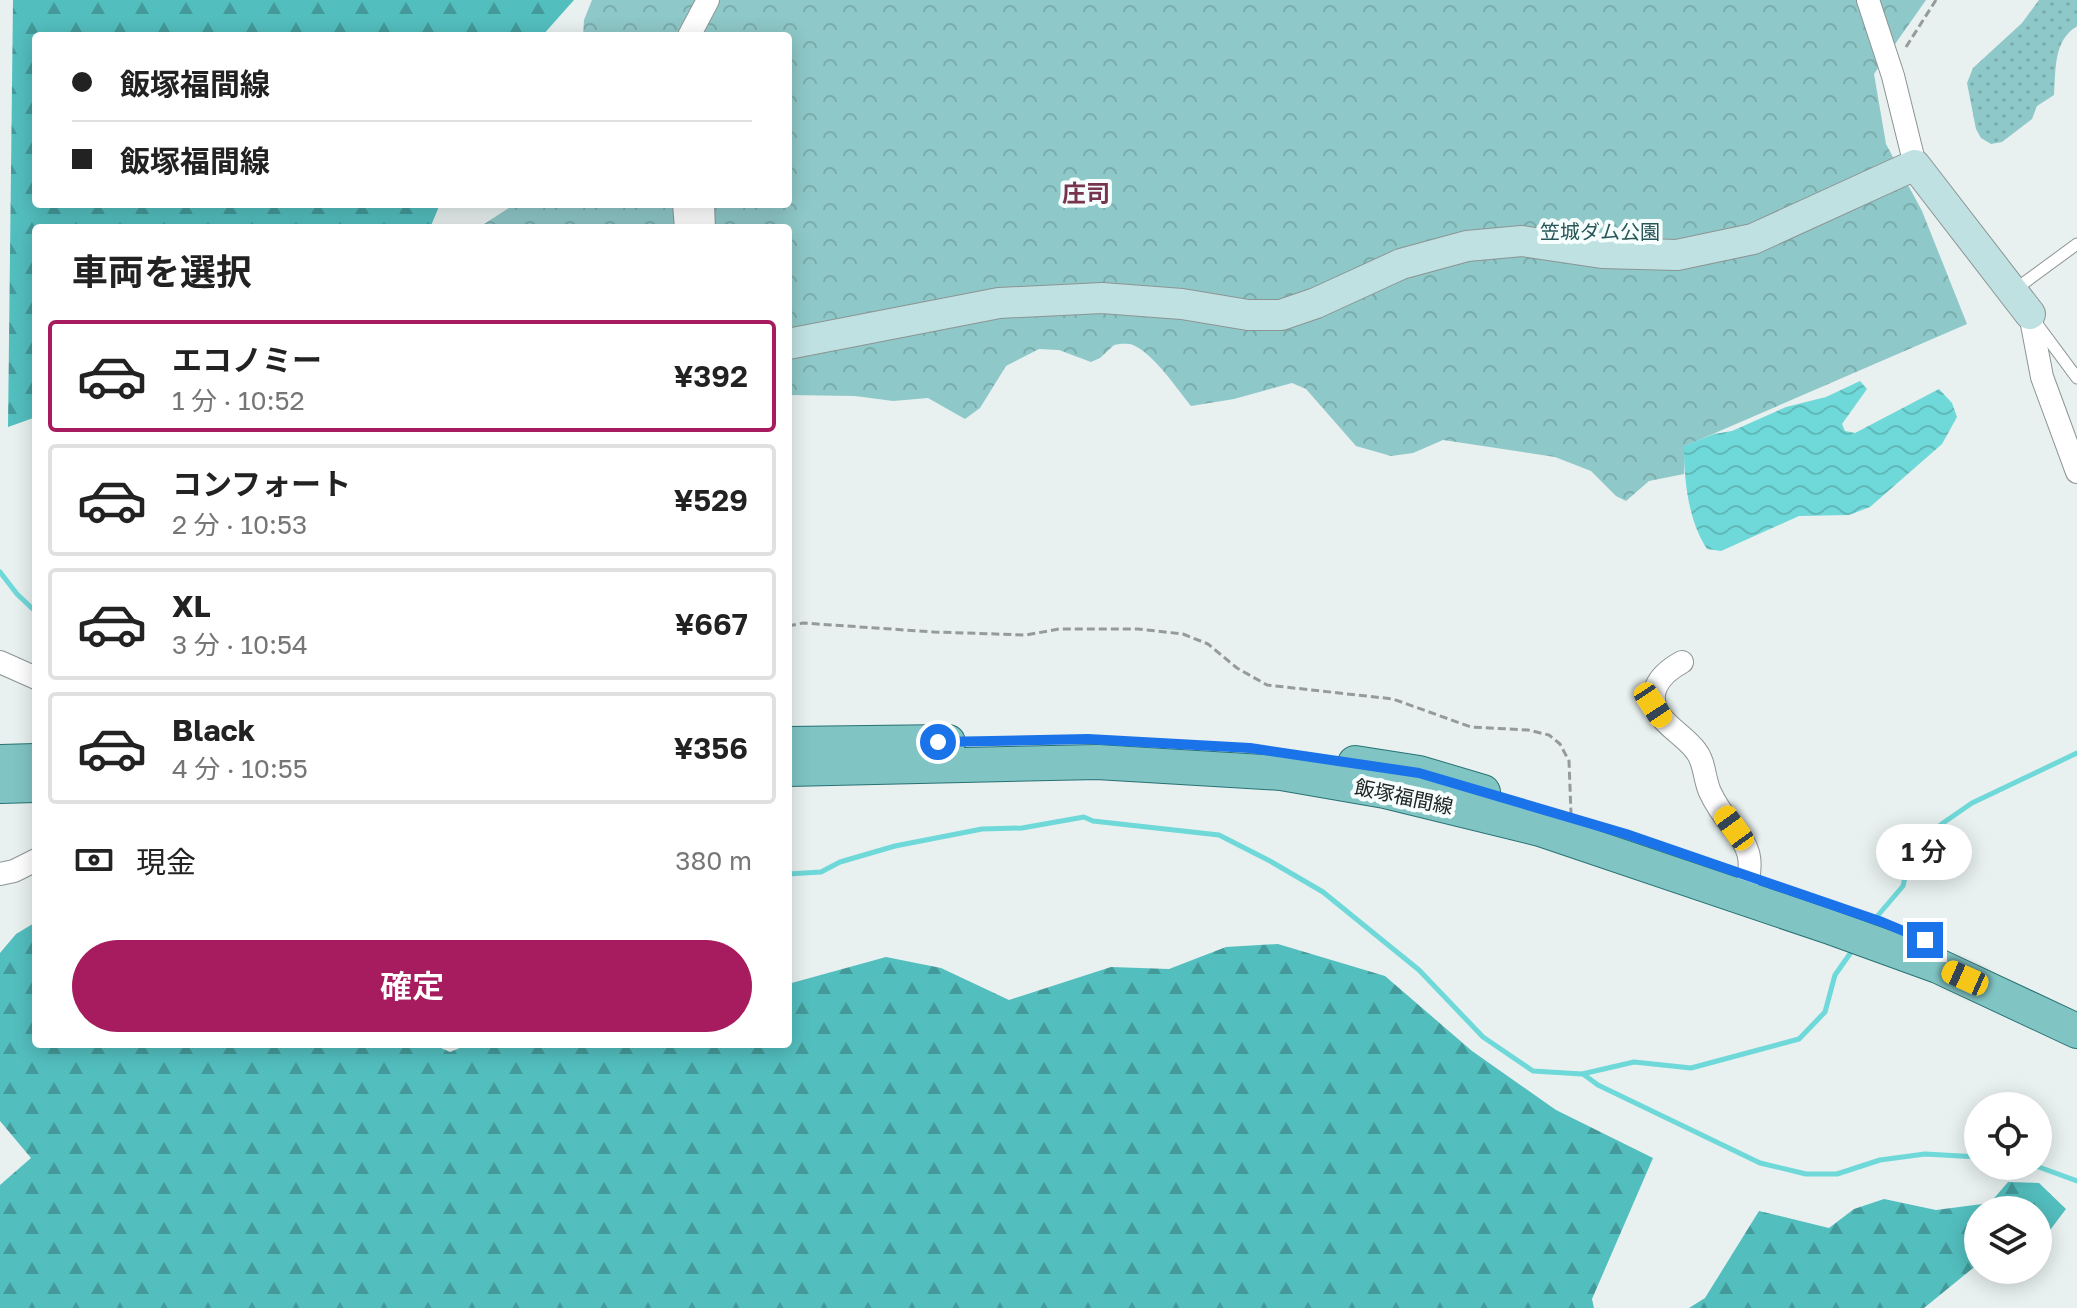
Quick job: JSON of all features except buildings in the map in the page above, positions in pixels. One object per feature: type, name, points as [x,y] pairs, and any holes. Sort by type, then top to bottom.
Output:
[{"type":"main road","name":"飯塚福間線","points":[[792,744],[1088,739],[1250,748],[1419,773],[1571,818],[1747,887],[2042,990],[2077,1008]]},
{"type":"main road","points":[[0,762],[32,761]]},
{"type":"main road","name":"飯塚福間線","points":[[792,769],[1097,762],[1281,773],[1385,791],[1486,814],[1747,887]]},
{"type":"main road","points":[[0,786],[32,785]]},
{"type":"main road","name":"飯塚福間線","points":[[1889,937],[1938,966],[2077,1031]]},
{"type":"street","points":[[691,32],[708,0]]},
{"type":"street","points":[[1868,0],[1893,76],[1915,165],[2021,302],[2042,377],[2077,472]]},
{"type":"street","points":[[792,343],[999,303],[1102,298],[1182,304],[1248,315],[1281,315],[1316,303],[1401,264],[1467,246],[1522,241],[1602,253],[1677,255],[1753,239],[1915,165]]},
{"type":"street","points":[[0,662],[32,676]]},
{"type":"street","points":[[1682,662],[1669,668],[1658,682],[1653,705],[1664,721],[1697,752],[1710,791],[1751,856],[1747,887]]},
{"type":"street","points":[[0,874],[32,862]]},
{"type":"lane","points":[[2077,244],[2021,302],[2077,378]]},
{"type":"path","points":[[1893,76],[1910,38],[1936,0]]},
{"type":"path","points":[[792,625],[803,623],[1026,635],[1059,629],[1138,629],[1183,634],[1208,644],[1237,668],[1267,685],[1393,699],[1471,727],[1528,730],[1549,735],[1560,744],[1569,761],[1571,818]]},
{"type":"green space","points":[[13,0],[574,0],[546,32],[32,32],[32,208],[438,208],[432,224],[32,224],[32,418],[8,427]]},
{"type":"green space","name":"笠城ダム公園","points":[[592,0],[1926,0],[1874,74],[1886,144],[1922,211],[1967,324],[1685,446],[1684,474],[1649,481],[1626,501],[1616,496],[1591,471],[1555,457],[1443,440],[1413,453],[1391,456],[1356,446],[1306,389],[1292,383],[1234,399],[1191,406],[1157,364],[1141,350],[1128,344],[1114,345],[1091,362],[1059,350],[1039,349],[1006,366],[980,408],[965,419],[928,398],[893,401],[855,396],[792,395],[792,224],[484,224],[509,208],[792,208],[792,32],[583,32],[584,20]]},
{"type":"green space","points":[[2039,0],[2077,0],[2077,26],[2069,32],[2060,48],[2054,95],[2037,106],[2032,119],[2002,142],[1991,144],[1981,138],[1976,129],[1967,83],[1973,68],[2022,23]]},
{"type":"green space","points":[[32,924],[32,1048],[441,1048],[450,1052],[460,1048],[792,1048],[792,983],[886,957],[941,968],[1009,1000],[1111,967],[1169,969],[1226,947],[1278,944],[1385,976],[1472,1051],[1556,1110],[1653,1158],[1592,1299],[1594,1308],[0,1308],[0,1185],[31,1158],[0,1121],[0,953],[16,934]]},
{"type":"green space","points":[[2008,1182],[2039,1183],[2066,1209],[2052,1227],[2052,1196],[1996,1196]]},
{"type":"green space","points":[[1884,1199],[1936,1210],[1964,1206],[1964,1275],[1924,1308],[1689,1308],[1705,1298],[1759,1211],[1829,1228],[1854,1209]]},
{"type":"water","points":[[1860,381],[1867,389],[1842,424],[1845,431],[1855,433],[1939,389],[1952,403],[1957,417],[1942,444],[1870,507],[1849,515],[1799,516],[1721,551],[1707,549],[1695,525],[1688,499],[1684,446],[1714,434],[1732,431],[1786,407],[1826,397]]},
{"type":"waterway","points":[[0,572],[32,608]]},
{"type":"waterway","points":[[1868,927],[1903,886],[1911,851],[1943,823],[1972,803],[2077,753]]},
{"type":"waterway","points":[[792,874],[821,872],[840,862],[895,846],[982,829],[1022,828],[1084,817],[1093,821],[1219,835],[1323,892],[1419,970],[1483,1037],[1533,1071],[1582,1074],[1634,1062],[1691,1068],[1799,1039],[1825,1012],[1835,975],[1854,948]]},
{"type":"waterway","points":[[1583,1074],[1598,1085],[1760,1163],[1806,1174],[1837,1174],[1880,1160],[1925,1154],[1964,1156]]},
{"type":"waterway","points":[[2052,1172],[2077,1181]]},
{"type":"district","name":"庄司","points":[[1086,192]]},
{"type":"route","points":[[938,742],[1088,739],[1250,748],[1419,773],[1626,834],[1882,922],[1925,940]]}]
